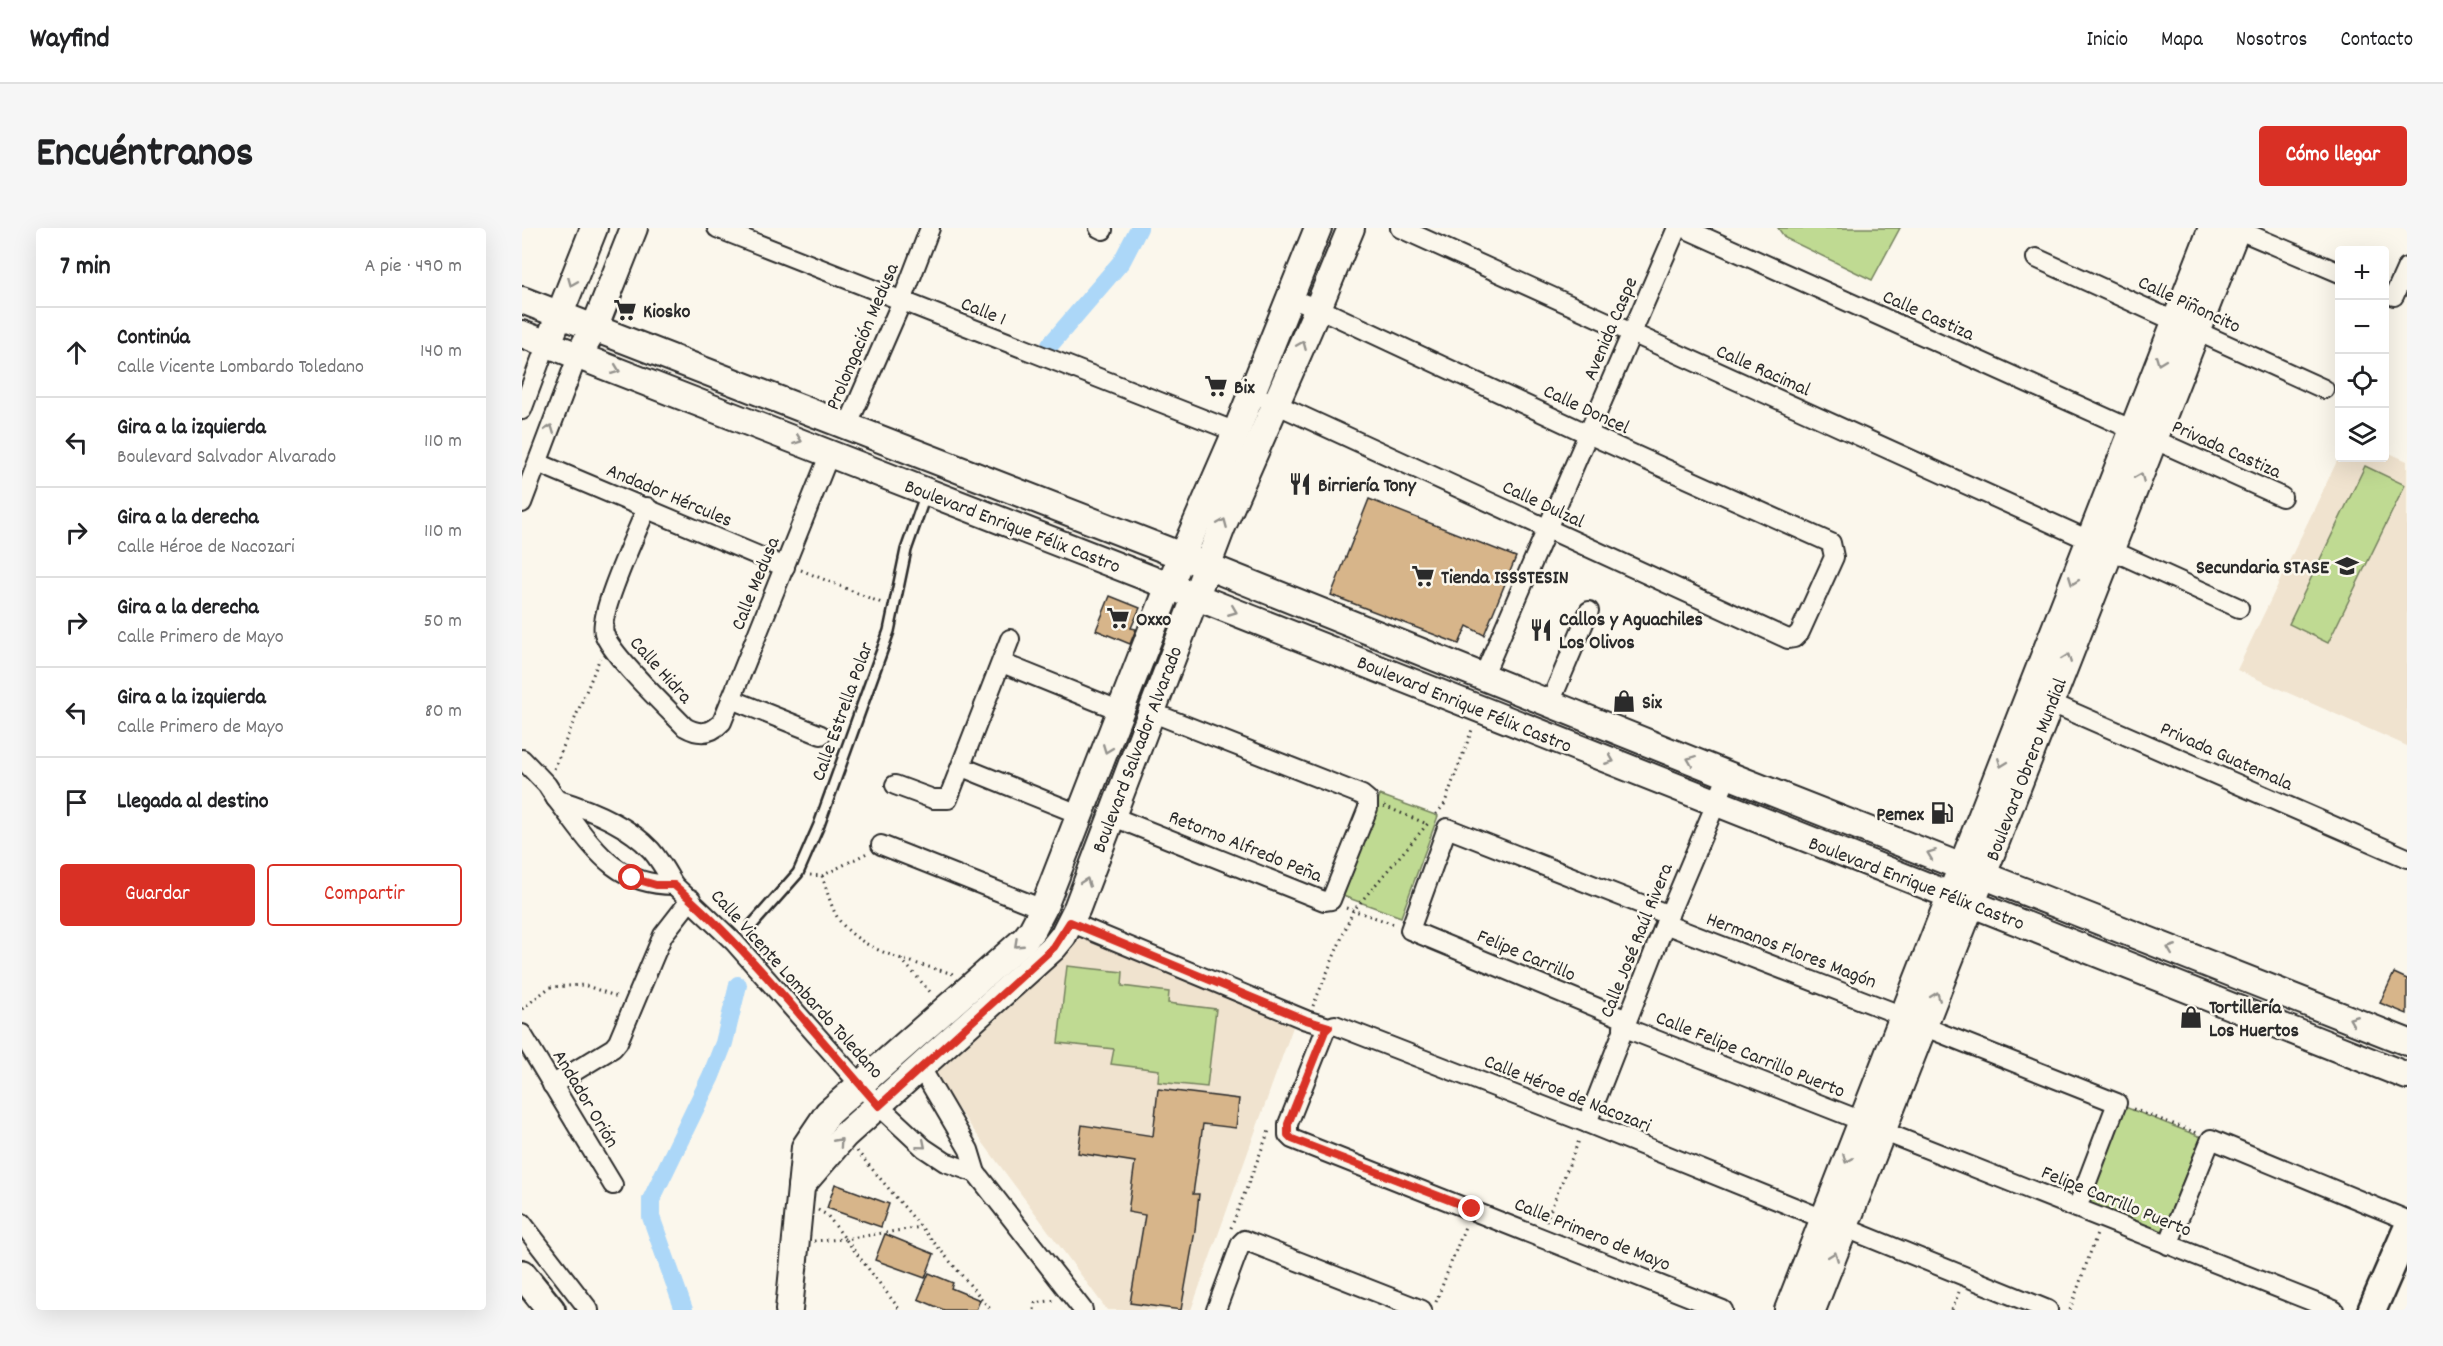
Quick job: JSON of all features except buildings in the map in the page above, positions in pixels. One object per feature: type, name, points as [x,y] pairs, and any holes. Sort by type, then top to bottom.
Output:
[{"type":"main road","points":[[2377,1299],[2407,1230]]},
{"type":"main road","points":[[2377,1299],[2397,1275],[2407,1271]]},
{"type":"main road","points":[[522,1274],[550,1310]]},
{"type":"street","points":[[522,410],[594,228]]},
{"type":"street","points":[[522,503],[578,356],[594,329],[634,228]]},
{"type":"street","name":"Calle 1","points":[[717,228],[1236,432]]},
{"type":"street","name":"Prolongación Medusa","points":[[847,427],[902,301],[930,228]]},
{"type":"street","name":"Boulevard Salvador Alvarado","points":[[789,1310],[801,1167],[808,1141],[828,1113],[977,982],[1032,930],[1082,815],[1169,586],[1236,432],[1318,228]]},
{"type":"street","name":"Boulevard Salvador Alvarado","points":[[800,1192],[844,1135],[1054,947],[1070,922],[1222,527],[1351,228]]},
{"type":"street","name":"Calle Racimal","points":[[1400,228],[2239,608]]},
{"type":"street","name":"Avenida Caspe","points":[[1483,677],[1677,228]]},
{"type":"street","name":"Calle Castiza","points":[[1684,228],[2144,436]]},
{"type":"street","points":[[2230,228],[2335,271]]},
{"type":"street","name":"Boulevard Obrero Mundial","points":[[1788,1310],[1834,1223],[2186,326],[2230,228]]},
{"type":"street","name":"Calle Piñoncito","points":[[2036,258],[2324,389]]},
{"type":"street","points":[[2395,297],[2407,267]]},
{"type":"street","name":"Calle Doncel","points":[[1290,299],[1318,308],[1588,434],[1831,543],[1834,557],[1800,632],[1794,638]]},
{"type":"street","name":"Boulevard Enrique Félix Castro","points":[[522,300],[1182,556],[1728,775],[2407,1042]]},
{"type":"street","name":"Boulevard Enrique Félix Castro","points":[[522,333],[1195,596],[2407,1076]]},
{"type":"street","name":"Calle Dulzal","points":[[1251,394],[1788,639],[1794,638]]},
{"type":"street","name":"Privada Castiza","points":[[2144,436],[2282,497]]},
{"type":"street","name":"Calle Medusa","points":[[716,729],[722,722],[830,453]]},
{"type":"street","name":"Andador Hércules","points":[[538,463],[785,567]]},
{"type":"street","name":"Calle Hidra","points":[[647,507],[605,611],[603,632],[619,656],[685,727],[701,733],[716,729]]},
{"type":"street","points":[[1550,704],[1589,611]]},
{"type":"street","points":[[895,785],[933,799],[948,799],[1010,639]]},
{"type":"street","points":[[1002,663],[1121,711]]},
{"type":"street","points":[[1138,667],[1164,677]]},
{"type":"street","name":"Privada Guatemala","points":[[2040,698],[2407,858]]},
{"type":"street","points":[[731,699],[821,735]]},
{"type":"street","points":[[1151,712],[1362,795],[1368,800]]},
{"type":"street","name":"Calle Vicente Lombardo Toledano","points":[[522,759],[552,792],[598,853],[617,870],[632,878],[656,885],[674,885]]},
{"type":"street","points":[[962,767],[1082,815]]},
{"type":"street","name":"Calle José Raúl Rivera","points":[[1587,1123],[1667,919],[1728,775]]},
{"type":"street","name":"Calle Vicente Lombardo Toledano","points":[[552,792],[594,812],[637,837],[658,859],[674,885],[734,942],[879,1106],[924,1148],[945,1162],[976,1173]]},
{"type":"street","name":"Retorno Alfredo Peña","points":[[1111,816],[1324,901],[1331,900],[1368,808],[1368,800]]},
{"type":"street","points":[[1410,930],[1447,828]]},
{"type":"street","name":"Hermanos Flores Magón","points":[[1447,828],[1914,1022],[2117,1103]]},
{"type":"street","points":[[1070,842],[1096,852]]},
{"type":"street","points":[[882,845],[1043,909]]},
{"type":"street","points":[[552,1084],[608,1054],[613,1048],[663,935],[691,899]]},
{"type":"street","name":"Calle Héroe de Nacozari","points":[[1070,922],[1306,1020],[1329,1027],[1335,1025],[1587,1123],[2048,1310]]},
{"type":"street","name":"Felipe Carrillo","points":[[1410,930],[1625,1023]]},
{"type":"street","name":"Calle Felipe Carrillo Puerto","points":[[1625,1023],[1872,1126]]},
{"type":"street","name":"Calle Primero de Mayo","points":[[1329,1027],[1325,1031],[1288,1124],[1288,1135],[1292,1139],[1723,1310]]},
{"type":"street","name":"Andador Orión","points":[[522,1034],[613,1185]]},
{"type":"street","points":[[921,1068],[969,1150],[976,1173],[1083,1310]]},
{"type":"street","points":[[2077,1208],[2117,1103]]},
{"type":"street","name":"Felipe Carrillo Puerto","points":[[1872,1126],[2334,1310]]},
{"type":"street","points":[[2168,1245],[2211,1139],[2407,1220]]},
{"type":"street","points":[[522,1223],[589,1310]]},
{"type":"street","name":"Boulevard Obrero Mundial","points":[[1812,1310],[1834,1223]]},
{"type":"street","points":[[1216,1310],[1237,1235],[1422,1310]]},
{"type":"lane","name":"Calle Estrella Polar","points":[[752,925],[798,873],[848,748],[889,631],[906,550],[926,491]]},
{"type":"path","points":[[785,567],[798,569],[892,608]]},
{"type":"path","points":[[552,792],[607,640]]},
{"type":"path","points":[[1306,1020],[1353,911],[1444,805],[1480,709]]},
{"type":"path","points":[[1368,800],[1428,824],[1447,828]]},
{"type":"path","points":[[798,873],[822,876],[882,845]]},
{"type":"path","points":[[822,876],[838,919],[844,926],[881,952],[977,982]]},
{"type":"path","points":[[1331,900],[1353,911],[1410,930]]},
{"type":"path","points":[[899,957],[945,1010]]},
{"type":"path","points":[[522,1009],[550,987],[584,985],[634,1003]]},
{"type":"path","points":[[2117,1103],[2211,1139]]},
{"type":"path","points":[[1540,1236],[1587,1123]]},
{"type":"path","points":[[1237,1235],[1272,1124]]},
{"type":"path","points":[[844,1135],[991,1310]]},
{"type":"path","points":[[800,1192],[827,1215],[900,1310]]},
{"type":"path","points":[[1433,1310],[1472,1209]]},
{"type":"path","points":[[2070,1310],[2103,1219]]},
{"type":"path","points":[[795,1242],[844,1239],[921,1227]]},
{"type":"shaded area","name":"Secundaria STASE","points":[[2389,453],[2407,461],[2407,746],[2237,670],[2337,462],[2389,462]]},
{"type":"shaded area","points":[[1081,938],[1294,1024],[1191,1310],[1107,1310],[932,1074]]},
{"type":"green space","points":[[1778,228],[1900,228],[1872,280],[1785,238]]},
{"type":"green space","points":[[2365,466],[2405,485],[2328,643],[2289,624]]},
{"type":"green space","points":[[1380,795],[1438,816],[1401,917],[1343,896]]},
{"type":"green space","points":[[1067,966],[1123,972],[1122,986],[1169,992],[1168,1003],[1216,1009],[1207,1087],[1158,1082],[1159,1070],[1111,1064],[1114,1049],[1058,1043]]},
{"type":"green space","points":[[2125,1107],[2201,1137],[2162,1232],[2088,1204]]},
{"type":"waterway","points":[[1050,345],[1122,261],[1139,228]]},
{"type":"waterway","points":[[684,1310],[651,1217],[651,1200],[711,1076],[724,1043],[738,985]]},
{"type":"place","name":"Kiosko","points":[[625,310]]},
{"type":"place","name":"Bix","points":[[1216,386]]},
{"type":"place","name":"Birriería Tony","points":[[1300,484]]},
{"type":"place","name":"Secundaria STASE","points":[[2347,566]]},
{"type":"place","name":"Tienda ISSSTESIN","points":[[1423,576]]},
{"type":"place","name":"Oxxo","points":[[1118,618]]},
{"type":"place","name":"Callos y Aguachiles Los Olivos","points":[[1541,630]]},
{"type":"place","name":"Six","points":[[1624,701]]},
{"type":"place","name":"Pemex","points":[[1942,813]]},
{"type":"place","name":"Tortillería Los Huertos","points":[[2191,1017]]},
{"type":"route","points":[[632,878],[656,885],[674,885],[691,899],[734,942],[879,1106],[1054,947],[1070,922],[1306,1020],[1329,1027],[1325,1031],[1288,1124],[1288,1135],[1292,1139],[1472,1209]]}]
